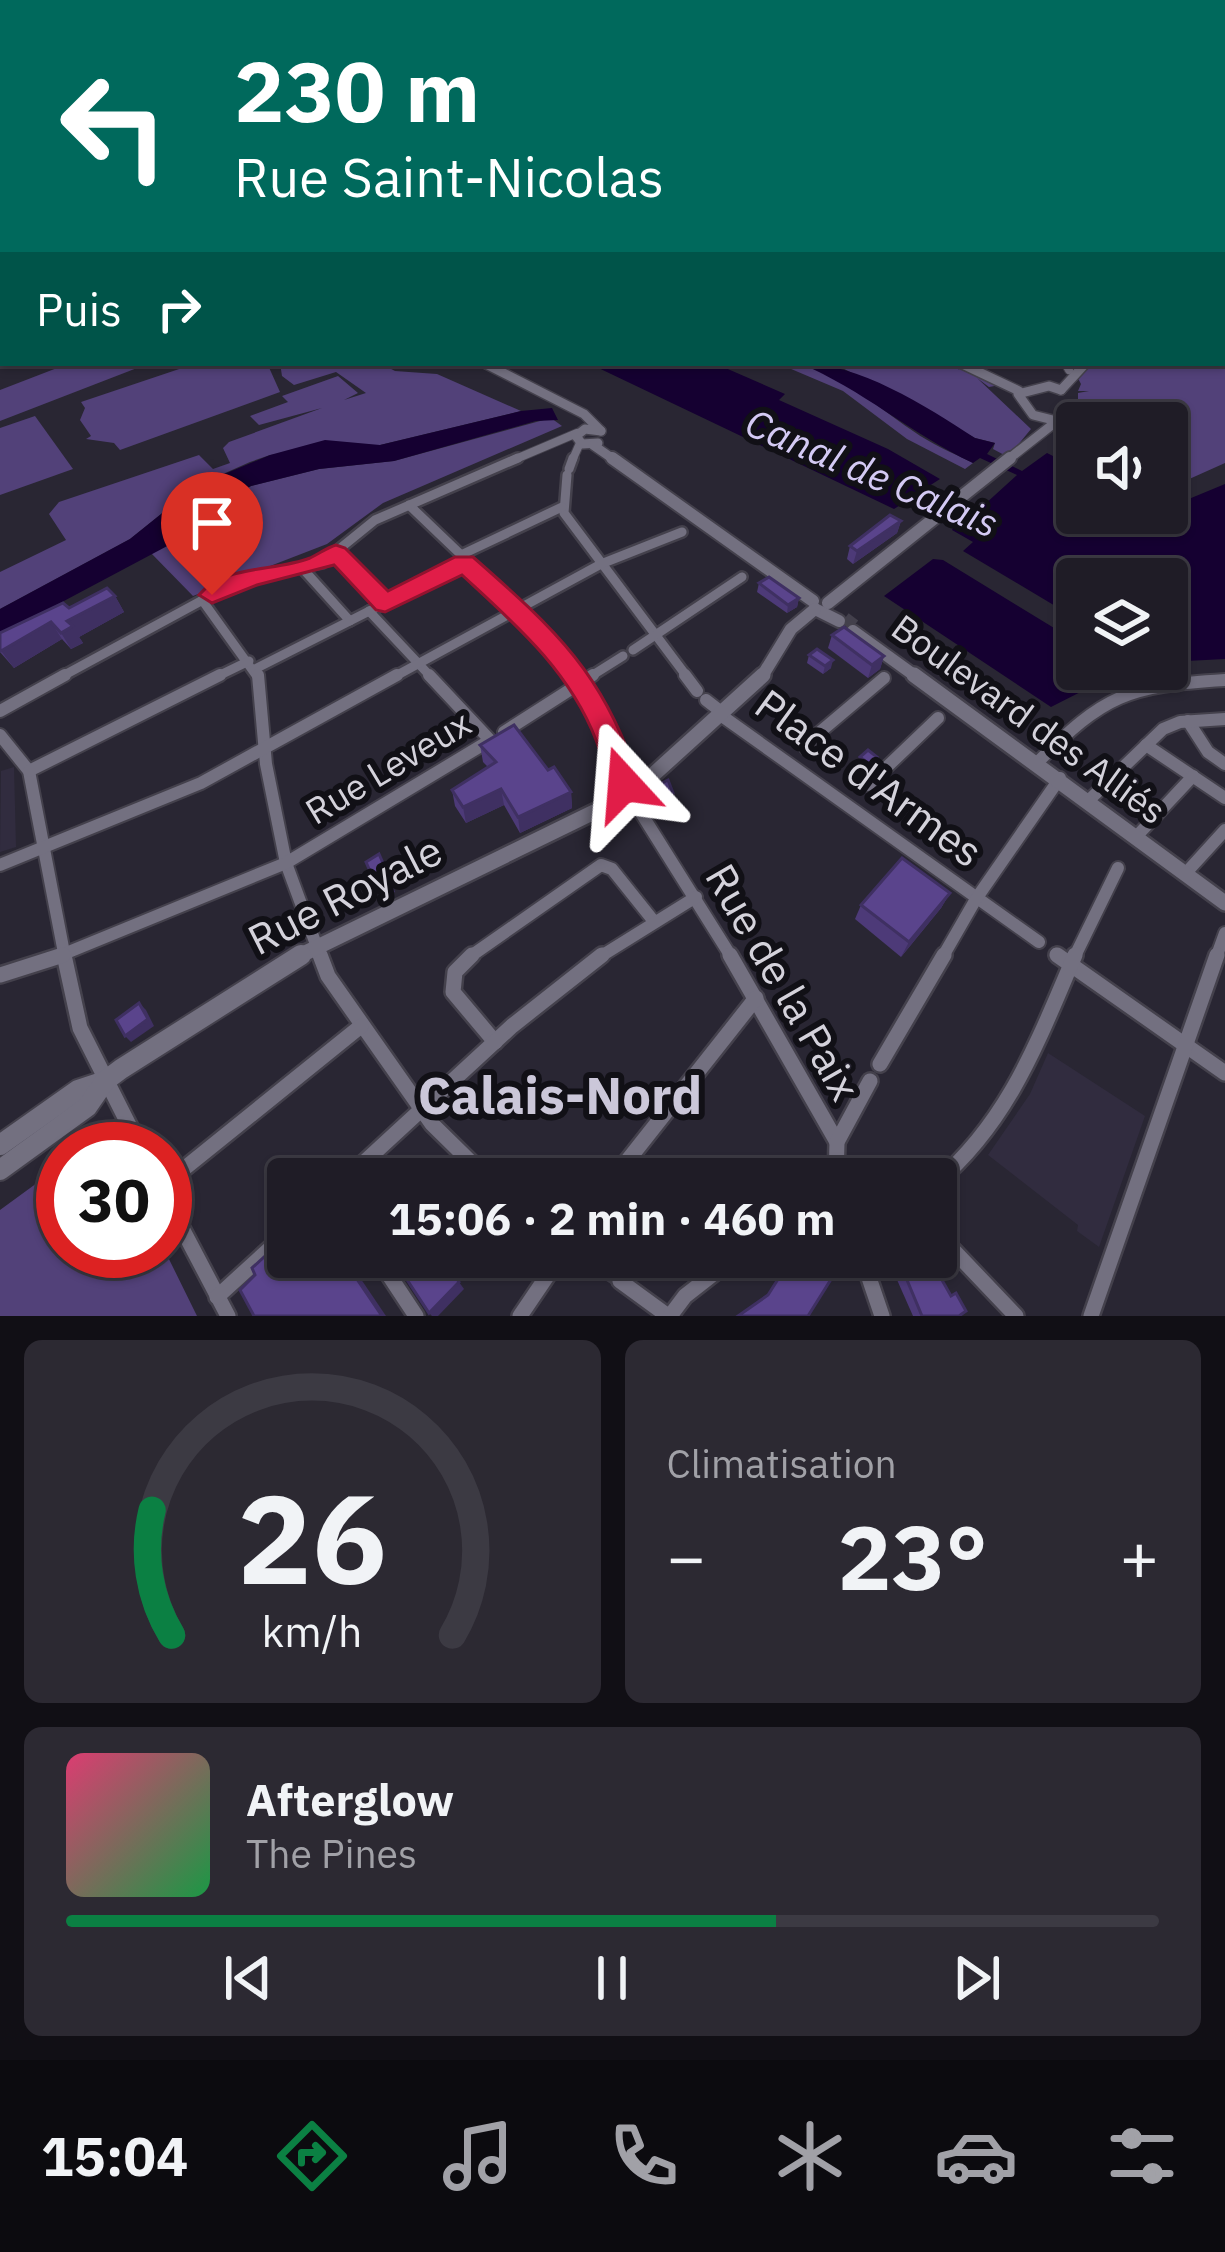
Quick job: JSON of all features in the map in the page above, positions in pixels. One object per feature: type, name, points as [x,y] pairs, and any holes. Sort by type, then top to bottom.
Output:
[{"type":"street","points":[[490,366],[575,410],[585,421],[588,439],[569,465],[562,507],[702,696],[723,715],[761,680],[791,628],[1015,458],[1042,428],[1057,421],[1055,388],[1069,366]]},
{"type":"street","points":[[966,366],[1019,392],[1055,388],[1083,366]]},
{"type":"street","points":[[1019,392],[1024,407],[1042,428]]},
{"type":"street","points":[[0,711],[202,600],[251,578],[303,569],[336,553],[368,524],[409,505],[546,446],[588,439]]},
{"type":"street","name":"Boulevard des Alliés","points":[[588,439],[752,571],[821,605],[849,625],[894,670],[1038,761],[1225,899]]},
{"type":"street","points":[[546,446],[569,465]]},
{"type":"street","name":"Rue de la Paix","points":[[409,505],[551,642],[582,684],[611,740],[629,795],[696,897],[837,1142]]},
{"type":"street","points":[[29,771],[350,621],[562,507]]},
{"type":"street","points":[[0,866],[176,794],[601,564],[692,527]]},
{"type":"street","points":[[336,553],[385,603]]},
{"type":"street","points":[[303,569],[350,621]]},
{"type":"street","name":"Rue Leveux","points":[[0,975],[63,955],[286,863],[582,684],[752,571]]},
{"type":"street","points":[[202,600],[252,665],[286,863],[315,947],[361,1026],[422,1110],[468,1158]]},
{"type":"street","points":[[369,611],[490,740]]},
{"type":"street","points":[[786,762],[894,670]]},
{"type":"street","points":[[1038,761],[1096,704],[1122,691],[1225,680]]},
{"type":"street","points":[[847,806],[949,709]]},
{"type":"street","name":"Place d'Armes","points":[[629,795],[723,715],[976,899],[880,1064]]},
{"type":"street","points":[[1089,800],[1168,726],[1225,719]]},
{"type":"street","points":[[1188,721],[1208,752],[1225,764]]},
{"type":"street","points":[[0,735],[29,771],[41,850],[80,1028],[127,1122]]},
{"type":"street","points":[[1145,745],[1225,798]]},
{"type":"street","points":[[1137,835],[1193,776]]},
{"type":"street","points":[[1039,942],[976,899],[1060,778]]},
{"type":"street","name":"Rue Royale","points":[[105,1081],[206,1011],[315,947],[629,795]]},
{"type":"street","points":[[1187,871],[1225,830]]},
{"type":"street","points":[[495,1042],[452,992],[455,972],[469,957],[601,866],[612,869],[652,919]]},
{"type":"street","points":[[957,1165],[973,1152],[1018,1092],[1064,959],[1118,868]]},
{"type":"street","points":[[369,1158],[600,953],[696,897]]},
{"type":"street","points":[[1091,1316],[1225,934]]},
{"type":"street","points":[[1064,959],[1225,1073]]},
{"type":"street","points":[[630,1158],[756,998]]},
{"type":"street","points":[[192,1162],[361,1026]]},
{"type":"street","points":[[0,1145],[78,1090],[105,1081]]},
{"type":"street","points":[[0,1170],[87,1107],[105,1081]]},
{"type":"street","points":[[837,1158],[837,1142],[870,1081]]},
{"type":"street","points":[[192,1248],[228,1316]]},
{"type":"street","points":[[217,1297],[267,1251]]},
{"type":"street","points":[[957,1254],[1016,1316]]},
{"type":"street","points":[[391,1278],[416,1316]]},
{"type":"street","points":[[520,1316],[546,1278]]},
{"type":"street","points":[[620,1281],[669,1316],[685,1295],[707,1278]]},
{"type":"street","points":[[869,1278],[881,1316]]},
{"type":"shaded area","points":[[62,366],[142,366],[0,421],[0,390]]},
{"type":"shaded area","points":[[188,366],[268,366],[280,392],[120,450],[114,443],[86,439],[91,436],[80,420],[85,408],[81,402]]},
{"type":"shaded area","points":[[280,366],[386,366],[437,374],[521,411],[380,445],[270,455],[250,462],[196,486],[130,539],[0,609],[0,572],[66,540],[49,514],[59,502],[199,455],[213,469],[230,463],[223,448],[229,442],[322,408],[259,425],[250,416],[288,402],[282,396],[338,376],[358,393],[344,400],[366,393],[336,372],[294,385],[282,376]]},
{"type":"shaded area","points":[[784,366],[801,366],[833,377],[920,436],[973,463],[965,469],[907,439],[843,391]]},
{"type":"shaded area","points":[[839,366],[951,366],[960,370],[954,366],[959,366],[1000,385],[989,387],[977,378],[1031,429],[1008,457],[993,449],[995,443],[975,438]]},
{"type":"shaded area","points":[[1072,366],[1225,366],[1225,463],[1188,480],[1188,402],[1078,402],[1078,393],[1089,391],[1078,391],[1081,384]]},
{"type":"shaded area","points":[[35,416],[73,469],[0,495],[0,428]]},
{"type":"shaded area","points":[[551,418],[562,426],[383,503],[327,544],[193,596],[150,552],[251,486],[319,469],[394,461]]},
{"type":"shaded area","points":[[14,767],[16,847],[0,852],[1,771]]},
{"type":"shaded area","points":[[1048,1053],[1145,1116],[1099,1247],[988,1155],[1030,1094]]},
{"type":"shaded area","points":[[36,1184],[36,1278],[178,1278],[197,1316],[0,1316],[0,1210]]},
{"type":"water","name":"Canal de Calais","points":[[594,366],[721,366],[785,394],[779,400],[888,449],[940,479],[926,488],[970,511],[984,505],[1017,475],[980,458],[973,463],[805,366],[827,366],[868,378],[975,438],[995,443],[987,454],[1022,471],[1047,453],[1056,458],[1056,534],[1188,534],[1188,499],[1225,484],[1225,659],[1188,661],[1188,558],[1056,558],[1056,606],[963,551],[973,542],[952,530],[957,520],[913,497],[894,509]]},
{"type":"water","points":[[552,408],[558,420],[536,421],[394,461],[319,469],[251,486],[198,516],[171,544],[0,635],[0,609],[130,539],[196,486],[270,455],[325,440],[380,445]]},
{"type":"water","points":[[933,559],[943,560],[1056,629],[1056,690],[1084,690],[1051,707],[884,596]]},
{"type":"building","points":[[890,515],[901,521],[857,551],[850,546]]},
{"type":"building","points":[[769,577],[799,598],[788,605],[759,583]]},
{"type":"building","points":[[107,588],[115,596],[67,621],[73,626],[61,633],[51,622],[1,651],[0,633],[63,603],[69,608]]},
{"type":"building","points":[[844,627],[884,656],[872,665],[832,635]]},
{"type":"building","points":[[817,649],[833,660],[825,666],[809,655]]},
{"type":"building","points":[[514,725],[571,792],[518,817],[501,789],[463,807],[452,790],[496,762],[480,745]]},
{"type":"building","points":[[868,750],[877,757],[869,764],[860,757]]},
{"type":"building","points":[[668,780],[673,793],[655,798],[650,789]]},
{"type":"building","points":[[379,854],[391,881],[377,887],[366,862]]},
{"type":"building","points":[[902,858],[950,893],[909,942],[861,905]]},
{"type":"building","points":[[139,1003],[148,1019],[125,1036],[116,1020]]},
{"type":"building","points":[[267,1254],[267,1278],[356,1278],[382,1316],[254,1316],[240,1290],[255,1275],[252,1268]]},
{"type":"building","points":[[406,1278],[456,1278],[459,1282],[429,1313]]},
{"type":"building","points":[[779,1278],[832,1278],[808,1316],[738,1316],[768,1295]]},
{"type":"building","points":[[906,1278],[941,1278],[966,1311],[959,1316],[922,1316]]},
{"type":"tunnel","points":[[845,618],[858,628]]},
{"type":"tunnel","points":[[798,751],[807,743]]},
{"type":"tunnel","points":[[615,1278],[620,1281]]},
{"type":"district","name":"Calais-Nord","points":[[560,1096]]},
{"type":"route","points":[[212,595],[268,573],[315,566],[336,553],[385,603],[464,563],[545,635],[578,678],[611,740],[624,784]]}]
